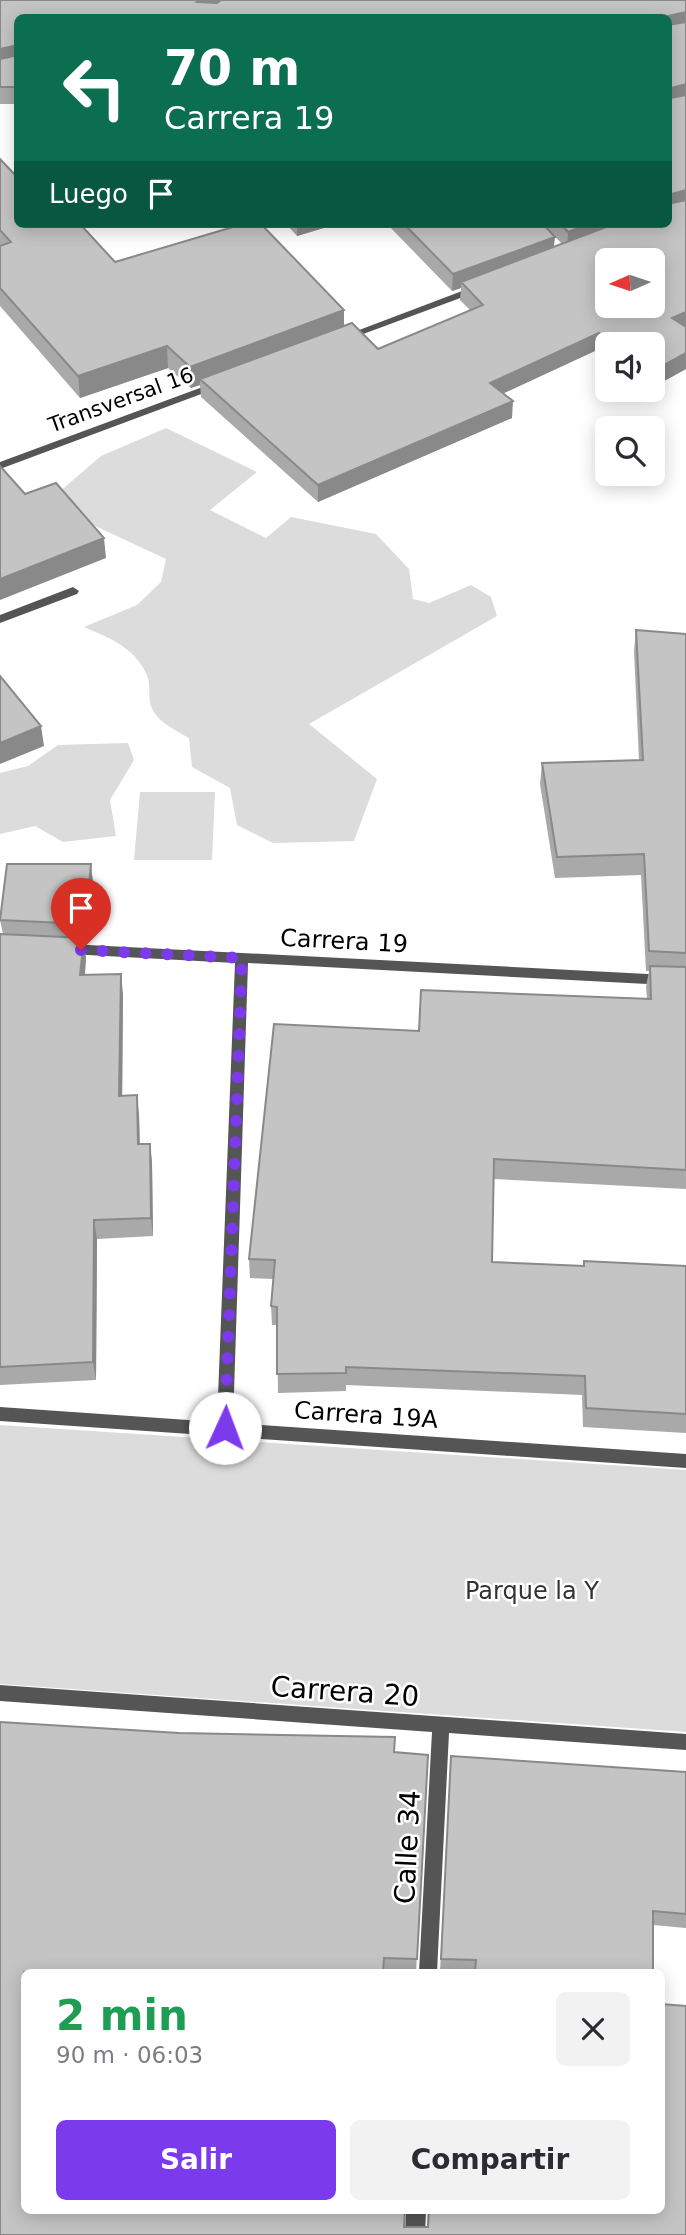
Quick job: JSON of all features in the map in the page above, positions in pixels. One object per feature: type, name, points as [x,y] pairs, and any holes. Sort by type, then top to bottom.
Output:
[{"type":"street","points":[[328,344],[485,285]]},
{"type":"street","name":"Transversal 16","points":[[0,466],[223,383]]},
{"type":"street","points":[[0,619],[73,591]]},
{"type":"street","name":"Carrera 19","points":[[54,949],[686,981]]},
{"type":"street","points":[[225,1428],[242,958]]},
{"type":"street","name":"Carrera 19A","points":[[0,1414],[686,1461]]},
{"type":"street","name":"Carrera 20","points":[[0,1693],[686,1742]]},
{"type":"street","name":"Calle 34","points":[[428,1969],[441,1724]]},
{"type":"street","points":[[415,2235],[416,2214]]},
{"type":"green space","points":[[166,428],[257,472],[210,510],[266,538],[291,517],[376,534],[409,569],[413,599],[429,603],[471,585],[491,597],[497,616],[309,724],[377,779],[354,841],[273,843],[237,825],[230,788],[192,767],[189,738],[165,724],[155,714],[150,702],[147,676],[137,659],[116,642],[84,627],[137,605],[161,582],[166,559],[76,517],[58,493],[101,456]]},
{"type":"green space","points":[[128,743],[134,760],[110,800],[116,836],[63,842],[35,826],[0,834],[0,773],[28,766],[58,745]]},
{"type":"green space","points":[[140,792],[215,792],[212,860],[134,860]]},
{"type":"green space","name":"Parque la Y","points":[[0,1425],[686,1470],[686,1732],[0,1684]]},
{"type":"building","points":[[0,0],[200,0],[197,2],[217,3],[221,0],[686,0],[686,12],[672,15],[14,14],[14,46],[0,49]]},
{"type":"building","points":[[686,22],[686,84],[672,88],[672,24]]},
{"type":"building","points":[[14,56],[14,87],[0,87],[0,59]]},
{"type":"building","points":[[686,95],[686,190],[672,194],[672,98]]},
{"type":"building","points":[[0,159],[14,174],[14,228],[84,228],[115,262],[230,228],[265,228],[344,310],[190,367],[167,346],[78,376],[0,288],[0,246],[11,242],[0,230]]},
{"type":"building","points":[[686,200],[686,312],[672,318],[686,327],[686,353],[665,365],[665,332],[595,332],[595,335],[490,383],[513,401],[318,485],[200,379],[352,323],[378,349],[483,305],[461,282],[603,228],[672,228],[672,203]]},
{"type":"building","points":[[408,228],[547,228],[555,237],[453,274]]},
{"type":"building","points":[[0,466],[25,494],[56,483],[104,538],[0,579]]},
{"type":"building","points":[[636,630],[686,634],[686,953],[649,951],[644,854],[557,857],[542,763],[643,760]]},
{"type":"building","points":[[0,676],[41,726],[0,743]]},
{"type":"building","points":[[7,864],[91,864],[85,924],[0,920]]},
{"type":"building","points":[[0,934],[84,938],[80,975],[121,974],[119,1096],[137,1095],[138,1144],[150,1144],[151,1218],[94,1220],[93,1362],[0,1367]]},
{"type":"building","points":[[650,966],[686,967],[686,1170],[494,1159],[492,1262],[584,1266],[584,1261],[686,1266],[686,1414],[586,1408],[585,1376],[346,1367],[346,1373],[277,1374],[277,1307],[271,1306],[275,1260],[249,1259],[274,1024],[419,1031],[421,990],[651,999]]},
{"type":"building","points":[[0,1722],[179,1733],[395,1737],[394,1752],[428,1755],[417,1959],[384,1958],[383,1969],[21,1969],[21,2214],[405,2214],[404,2227],[428,2227],[429,2214],[665,2214],[665,2004],[686,2006],[686,2235],[0,2235]]},
{"type":"building","points":[[451,1756],[686,1772],[686,1914],[653,1911],[653,1969],[475,1969],[476,1960],[441,1959]]},
{"type":"route","points":[[81,950],[242,958],[225,1428]]}]
